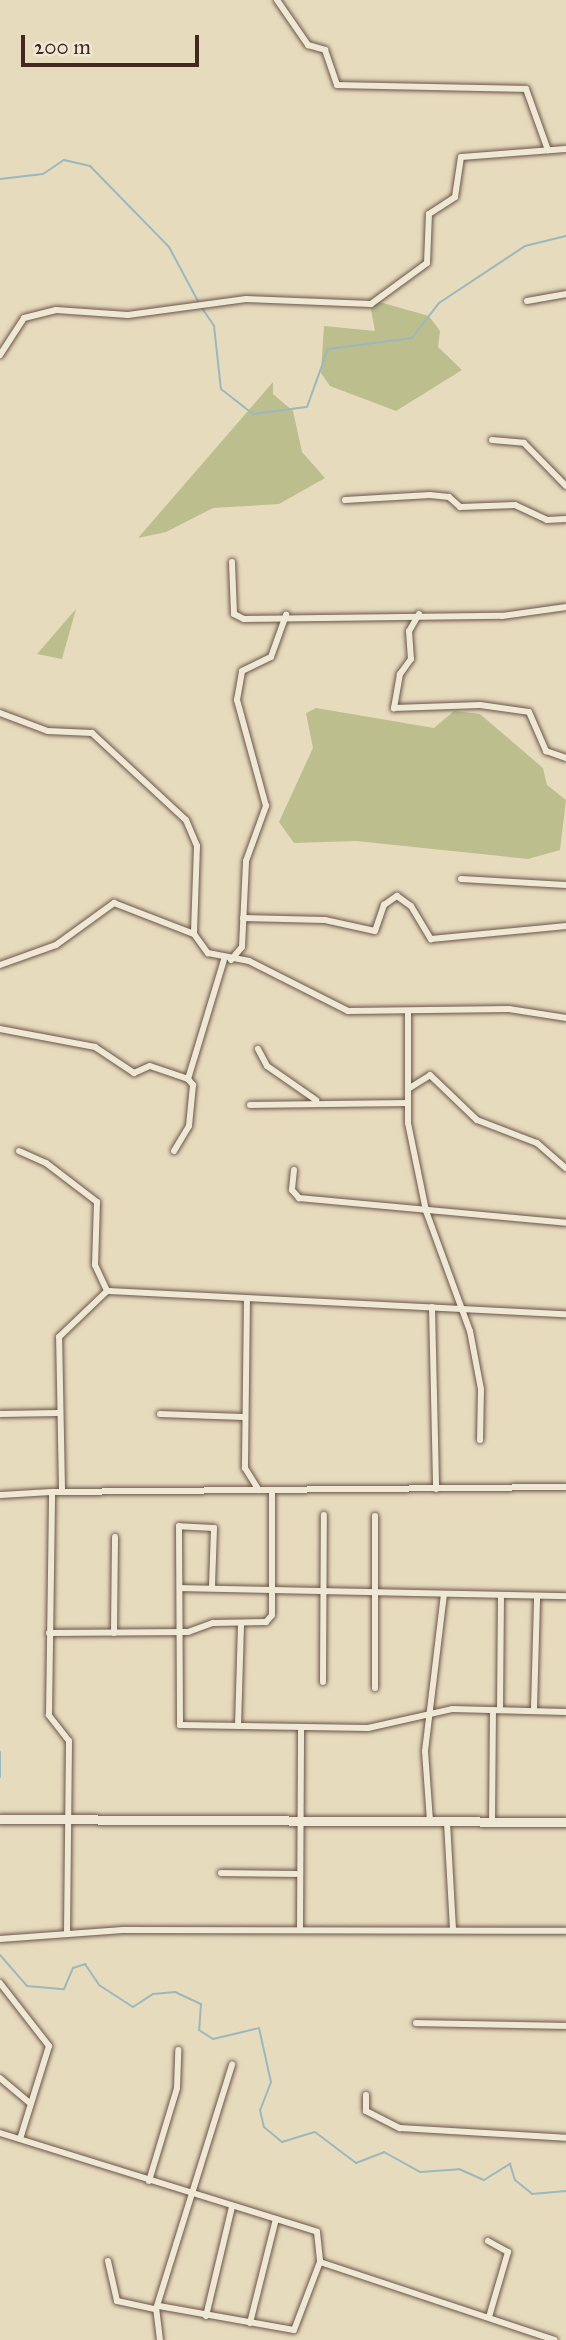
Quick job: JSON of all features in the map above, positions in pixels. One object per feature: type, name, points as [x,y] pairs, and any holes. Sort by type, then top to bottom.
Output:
[{"type":"street","points":[[277,0],[308,45],[325,50],[337,85],[526,89],[548,150]]},
{"type":"street","points":[[0,355],[24,318],[56,310],[128,316],[246,299],[371,304],[427,263],[429,214],[454,197],[461,157],[566,149]]},
{"type":"street","points":[[527,301],[566,294]]},
{"type":"street","points":[[492,440],[524,443],[566,486]]},
{"type":"street","points":[[345,500],[430,495],[449,497],[460,508],[515,505],[547,520],[566,519]]},
{"type":"street","points":[[232,562],[237,618],[286,615],[361,621],[419,614],[502,616],[566,607]]},
{"type":"street","points":[[419,614],[409,631],[411,659],[400,674],[394,708],[480,705],[529,712],[546,751],[566,758]]},
{"type":"street","points":[[188,1079],[227,960],[242,947],[246,861],[266,806],[237,700],[242,671],[271,657],[286,615]]},
{"type":"street","points":[[0,713],[48,731],[92,733],[186,820],[197,846],[194,934],[202,948],[227,960],[248,961],[337,1009],[408,1013],[509,1009],[566,1018]]},
{"type":"street","points":[[461,879],[566,885]]},
{"type":"street","points":[[243,918],[325,920],[375,931],[383,905],[397,896],[411,906],[431,939],[566,926]]},
{"type":"street","points":[[0,965],[56,945],[114,902],[194,934]]},
{"type":"street","points":[[408,1013],[408,1090],[405,1103],[425,1210],[461,1307],[481,1389],[480,1440]]},
{"type":"street","points":[[0,1029],[95,1046],[134,1073],[150,1066],[188,1079],[194,1085],[189,1126],[174,1151]]},
{"type":"street","points":[[258,1049],[267,1066],[295,1079],[316,1100]]},
{"type":"street","points":[[408,1090],[430,1074],[477,1120],[544,1147],[566,1168]]},
{"type":"street","points":[[250,1105],[316,1100],[405,1103]]},
{"type":"street","points":[[19,1151],[46,1163],[97,1202],[95,1265],[107,1291]]},
{"type":"street","points":[[294,1170],[292,1190],[299,1198],[566,1223]]},
{"type":"street","points":[[62,1489],[58,1413],[59,1338],[107,1291],[566,1314]]},
{"type":"street","points":[[247,1299],[243,1417],[247,1479],[259,1490]]},
{"type":"street","points":[[432,1307],[436,1489]]},
{"type":"street","points":[[0,1414],[58,1413]]},
{"type":"street","points":[[160,1414],[243,1417]]},
{"type":"street","points":[[0,1495],[62,1489],[566,1487]]},
{"type":"street","points":[[49,1633],[179,1633],[270,1619],[272,1490]]},
{"type":"street","points":[[52,1492],[49,1715],[69,1741],[67,1933]]},
{"type":"street","points":[[323,1682],[326,1588],[324,1516]]},
{"type":"street","points":[[375,1516],[375,1688]]},
{"type":"street","points":[[212,1586],[214,1528],[207,1524],[179,1526],[180,1725],[386,1727],[433,1714],[534,1708],[566,1712]]},
{"type":"street","points":[[114,1633],[115,1537]]},
{"type":"street","points":[[180,1588],[377,1588],[537,1599],[566,1596]]},
{"type":"street","points":[[430,1821],[425,1751],[433,1714],[436,1626],[444,1594]]},
{"type":"street","points":[[492,1822],[501,1595]]},
{"type":"street","points":[[534,1708],[537,1599]]},
{"type":"street","points":[[238,1726],[241,1623]]},
{"type":"street","points":[[300,1930],[296,1874],[301,1727]]},
{"type":"street","points":[[0,1819],[566,1822]]},
{"type":"street","points":[[447,1822],[453,1930]]},
{"type":"street","points":[[221,1873],[296,1874]]},
{"type":"street","points":[[0,1939],[67,1933],[566,1931]]},
{"type":"street","points":[[0,1983],[49,2046],[20,2139]]},
{"type":"street","points":[[416,2023],[566,2026]]},
{"type":"street","points":[[149,2181],[177,2088],[178,2050]]},
{"type":"street","points":[[160,2340],[158,2308],[190,2193],[232,2065]]},
{"type":"street","points":[[0,2078],[31,2104]]},
{"type":"street","points":[[366,2095],[366,2111],[400,2128],[566,2138]]},
{"type":"street","points":[[0,2133],[317,2232],[320,2262],[299,2328],[250,2323],[117,2301],[108,2261]]},
{"type":"street","points":[[206,2316],[232,2207]]},
{"type":"street","points":[[250,2323],[276,2220]]},
{"type":"street","points":[[488,2241],[508,2252],[489,2318]]},
{"type":"street","points":[[320,2262],[554,2340]]},
{"type":"green space","points":[[369,299],[429,316],[440,331],[438,347],[462,370],[396,411],[330,386],[321,373],[324,326],[375,331]]},
{"type":"green space","points":[[273,382],[273,394],[293,411],[302,452],[325,478],[279,504],[213,508],[166,532],[138,538]]},
{"type":"green space","points":[[76,609],[62,659],[37,654]]},
{"type":"green space","points":[[316,708],[434,728],[454,711],[480,714],[543,768],[547,785],[566,800],[560,850],[528,859],[356,841],[294,843],[279,822],[313,748],[306,713]]},
{"type":"waterway","points":[[0,179],[43,174],[64,160],[90,166],[169,247],[199,303]]},
{"type":"waterway","points":[[202,308],[214,326],[221,389],[253,414],[307,407],[328,349],[412,338],[439,303],[525,246],[566,236]]},
{"type":"waterway","points":[[0,1752],[0,1777]]},
{"type":"waterway","points":[[0,1955],[27,1986],[64,1989],[73,1968],[85,1964],[99,1985],[133,2007],[153,1994],[175,1992],[201,2004],[199,2030],[213,2039],[259,2028],[271,2082],[260,2110],[264,2127],[282,2142],[315,2132],[356,2163],[384,2152],[420,2172],[459,2169],[484,2180],[510,2164],[515,2180],[532,2194],[566,2191]]}]
